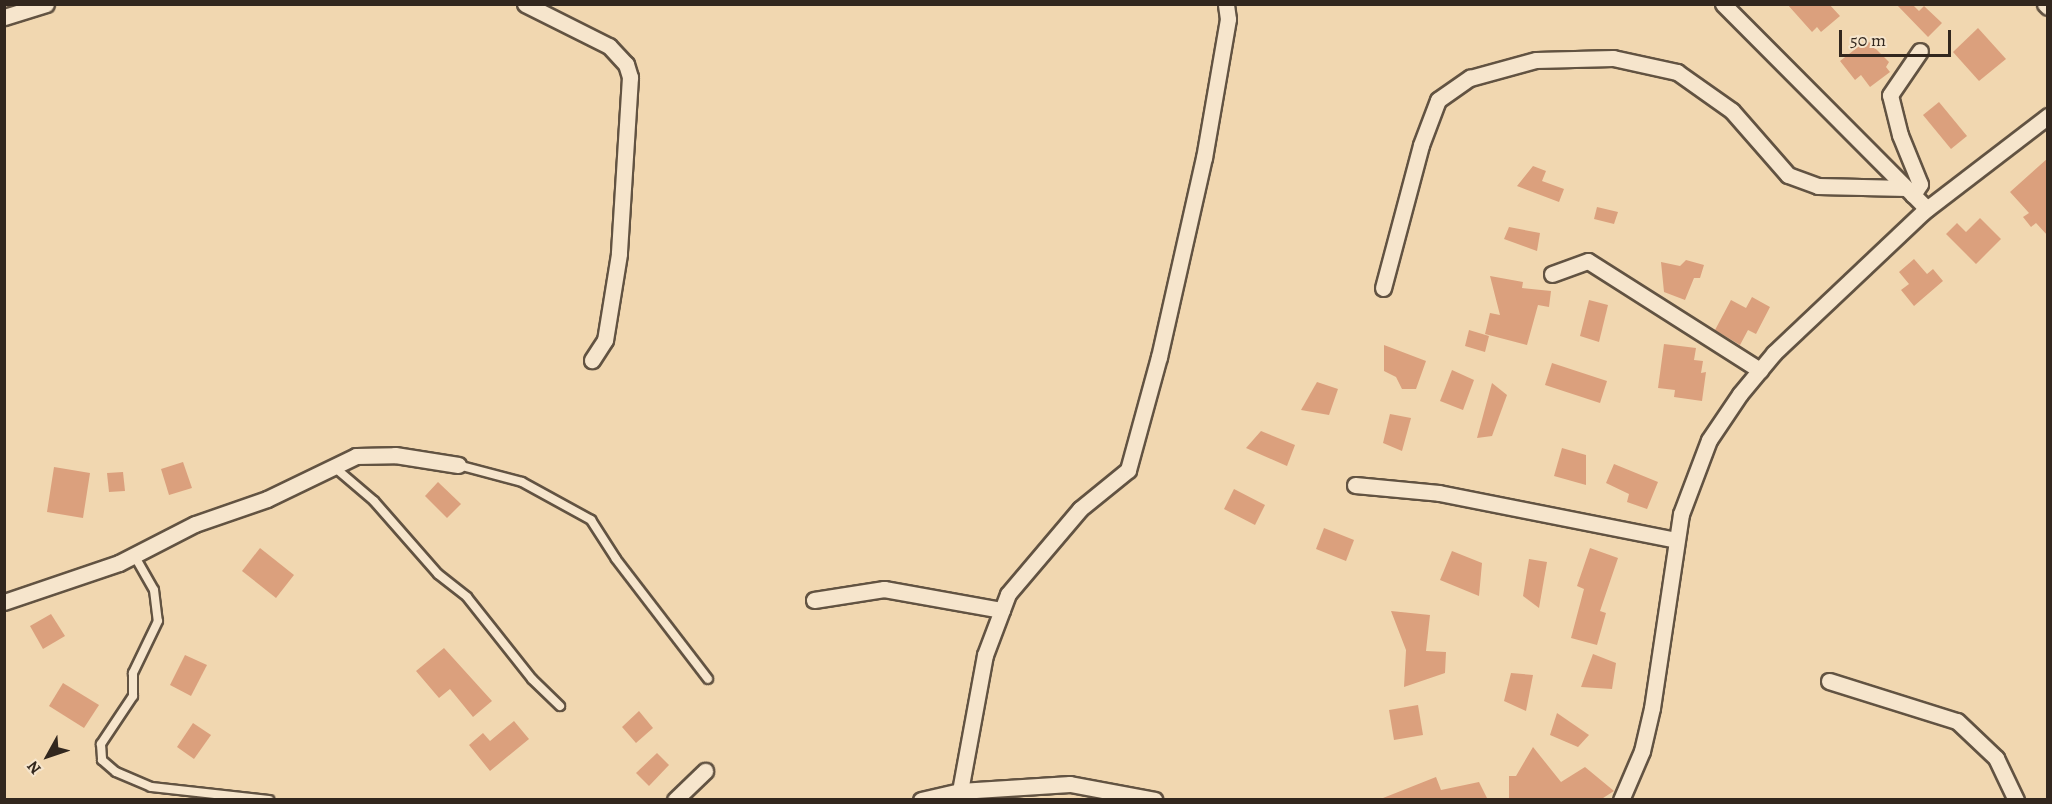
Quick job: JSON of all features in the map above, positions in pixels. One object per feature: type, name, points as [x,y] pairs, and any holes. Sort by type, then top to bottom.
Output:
[{"type":"street","points":[[4,17],[46,4]]},
{"type":"street","points":[[525,4],[609,46],[626,63],[630,77],[618,254],[604,340],[592,360]]},
{"type":"street","points":[[960,791],[986,655],[1008,594],[1080,509],[1128,470],[1159,357],[1204,158],[1228,20],[1226,4]]},
{"type":"street","points":[[1723,4],[1927,209]]},
{"type":"street","points":[[1383,288],[1421,145],[1438,100],[1470,78],[1536,60],[1613,58],[1677,72],[1732,111],[1788,175],[1818,186],[1910,191],[1920,184],[1900,135],[1890,95],[1920,51]]},
{"type":"street","points":[[1621,800],[1642,751],[1649,718],[1681,514],[1709,440],[1760,370],[1927,209],[2048,116]]},
{"type":"street","points":[[1552,274],[1588,261],[1760,370]]},
{"type":"street","points":[[4,602],[69,583],[195,524],[267,499],[332,465],[374,454],[458,465]]},
{"type":"street","points":[[1355,484],[1439,492],[1676,540]]},
{"type":"street","points":[[814,600],[884,589],[1002,610]]},
{"type":"street","points":[[1829,681],[1957,721],[1996,758],[2016,800]]},
{"type":"street","points":[[675,800],[705,771]]},
{"type":"street","points":[[921,800],[960,791],[1070,784],[1155,800]]},
{"type":"lane","points":[[332,465],[374,501],[438,574],[467,597],[532,679],[560,706]]},
{"type":"lane","points":[[458,465],[522,482],[554,496],[591,520],[616,559],[708,679]]},
{"type":"lane","points":[[134,554],[154,590],[158,621],[133,673],[133,696],[101,744],[102,760],[116,772],[151,787],[269,800]]},
{"type":"building","points":[[1787,4],[1829,4],[1840,16],[1821,32],[1817,27],[1812,32]]},
{"type":"building","points":[[1896,4],[1912,4],[1919,11],[1924,6],[1942,23],[1928,37]]},
{"type":"building","points":[[1978,28],[2006,59],[1979,81],[1953,52]]},
{"type":"building","points":[[1867,40],[1889,62],[1886,67],[1890,72],[1870,87],[1861,75],[1855,80],[1840,61]]},
{"type":"building","points":[[1939,102],[1967,136],[1951,149],[1923,115]]},
{"type":"building","points":[[2048,158],[2048,236],[2036,223],[2031,227],[2023,217],[2029,213],[2010,192]]},
{"type":"building","points":[[1533,166],[1546,171],[1542,181],[1564,189],[1559,202],[1517,186]]},
{"type":"building","points":[[1597,207],[1618,212],[1614,224],[1594,219]]},
{"type":"building","points":[[1980,218],[2001,239],[1976,264],[1946,234],[1957,223],[1966,232]]},
{"type":"building","points":[[1509,227],[1540,233],[1537,251],[1504,239]]},
{"type":"building","points":[[1914,259],[1927,274],[1933,269],[1943,281],[1914,306],[1901,290],[1909,284],[1899,272]]},
{"type":"building","points":[[1686,260],[1704,265],[1700,278],[1694,278],[1685,300],[1664,292],[1661,262],[1680,266]]},
{"type":"building","points":[[1490,276],[1523,282],[1522,288],[1551,291],[1549,307],[1538,305],[1527,345],[1485,334],[1490,313],[1500,315]]},
{"type":"building","points":[[1752,297],[1770,307],[1756,334],[1748,330],[1740,345],[1715,330],[1731,300],[1746,308]]},
{"type":"building","points":[[1589,300],[1608,305],[1599,342],[1580,336]]},
{"type":"building","points":[[1469,330],[1489,336],[1485,352],[1465,346]]},
{"type":"building","points":[[1664,344],[1696,348],[1694,360],[1703,361],[1701,373],[1706,372],[1702,401],[1674,397],[1675,390],[1658,388]]},
{"type":"building","points":[[1384,345],[1426,361],[1416,389],[1402,389],[1396,377],[1384,371]]},
{"type":"building","points":[[1552,363],[1607,381],[1600,403],[1545,385]]},
{"type":"building","points":[[1452,370],[1474,380],[1463,410],[1440,401]]},
{"type":"building","points":[[1317,382],[1338,389],[1329,415],[1301,410]]},
{"type":"building","points":[[1492,383],[1507,395],[1492,436],[1477,438]]},
{"type":"building","points":[[1390,414],[1411,418],[1402,451],[1383,443]]},
{"type":"building","points":[[1261,431],[1295,445],[1287,466],[1246,448]]},
{"type":"building","points":[[1562,448],[1586,455],[1586,485],[1554,476]]},
{"type":"building","points":[[183,462],[192,488],[169,495],[161,469]]},
{"type":"building","points":[[1614,464],[1658,482],[1647,509],[1627,502],[1629,494],[1606,483]]},
{"type":"building","points":[[54,467],[90,473],[83,518],[47,512]]},
{"type":"building","points":[[123,472],[125,491],[109,492],[107,473]]},
{"type":"building","points":[[438,482],[461,504],[447,518],[425,496]]},
{"type":"building","points":[[1234,489],[1265,505],[1255,525],[1224,509]]},
{"type":"building","points":[[1324,528],[1354,540],[1346,561],[1316,549]]},
{"type":"building","points":[[260,548],[294,575],[276,598],[242,571]]},
{"type":"building","points":[[1590,548],[1618,558],[1600,611],[1606,613],[1597,645],[1571,638],[1584,589],[1577,586]]},
{"type":"building","points":[[1452,551],[1482,563],[1479,596],[1440,580]]},
{"type":"building","points":[[1529,559],[1547,562],[1539,608],[1523,596]]},
{"type":"building","points":[[1391,611],[1430,615],[1426,651],[1446,652],[1445,673],[1404,687],[1406,650]]},
{"type":"building","points":[[51,614],[65,636],[43,649],[30,626]]},
{"type":"building","points":[[444,648],[492,701],[473,717],[450,689],[439,698],[416,671]]},
{"type":"building","points":[[1593,654],[1616,663],[1612,689],[1581,687]]},
{"type":"building","points":[[185,655],[207,665],[191,696],[170,685]]},
{"type":"building","points":[[1511,673],[1533,675],[1526,711],[1504,701]]},
{"type":"building","points":[[63,683],[99,705],[84,728],[49,706]]},
{"type":"building","points":[[1418,705],[1423,735],[1394,740],[1389,710]]},
{"type":"building","points":[[639,711],[653,728],[636,743],[622,727]]},
{"type":"building","points":[[1557,713],[1589,735],[1578,747],[1550,735]]},
{"type":"building","points":[[514,721],[529,739],[490,771],[469,745],[483,733],[490,741]]},
{"type":"building","points":[[193,723],[211,735],[194,759],[177,747]]},
{"type":"building","points":[[1533,747],[1561,782],[1585,767],[1614,791],[1600,800],[1509,800],[1509,776],[1516,776]]},
{"type":"building","points":[[657,753],[669,765],[649,786],[636,773]]},
{"type":"building","points":[[1436,777],[1441,790],[1479,782],[1488,800],[1378,800]]}]
